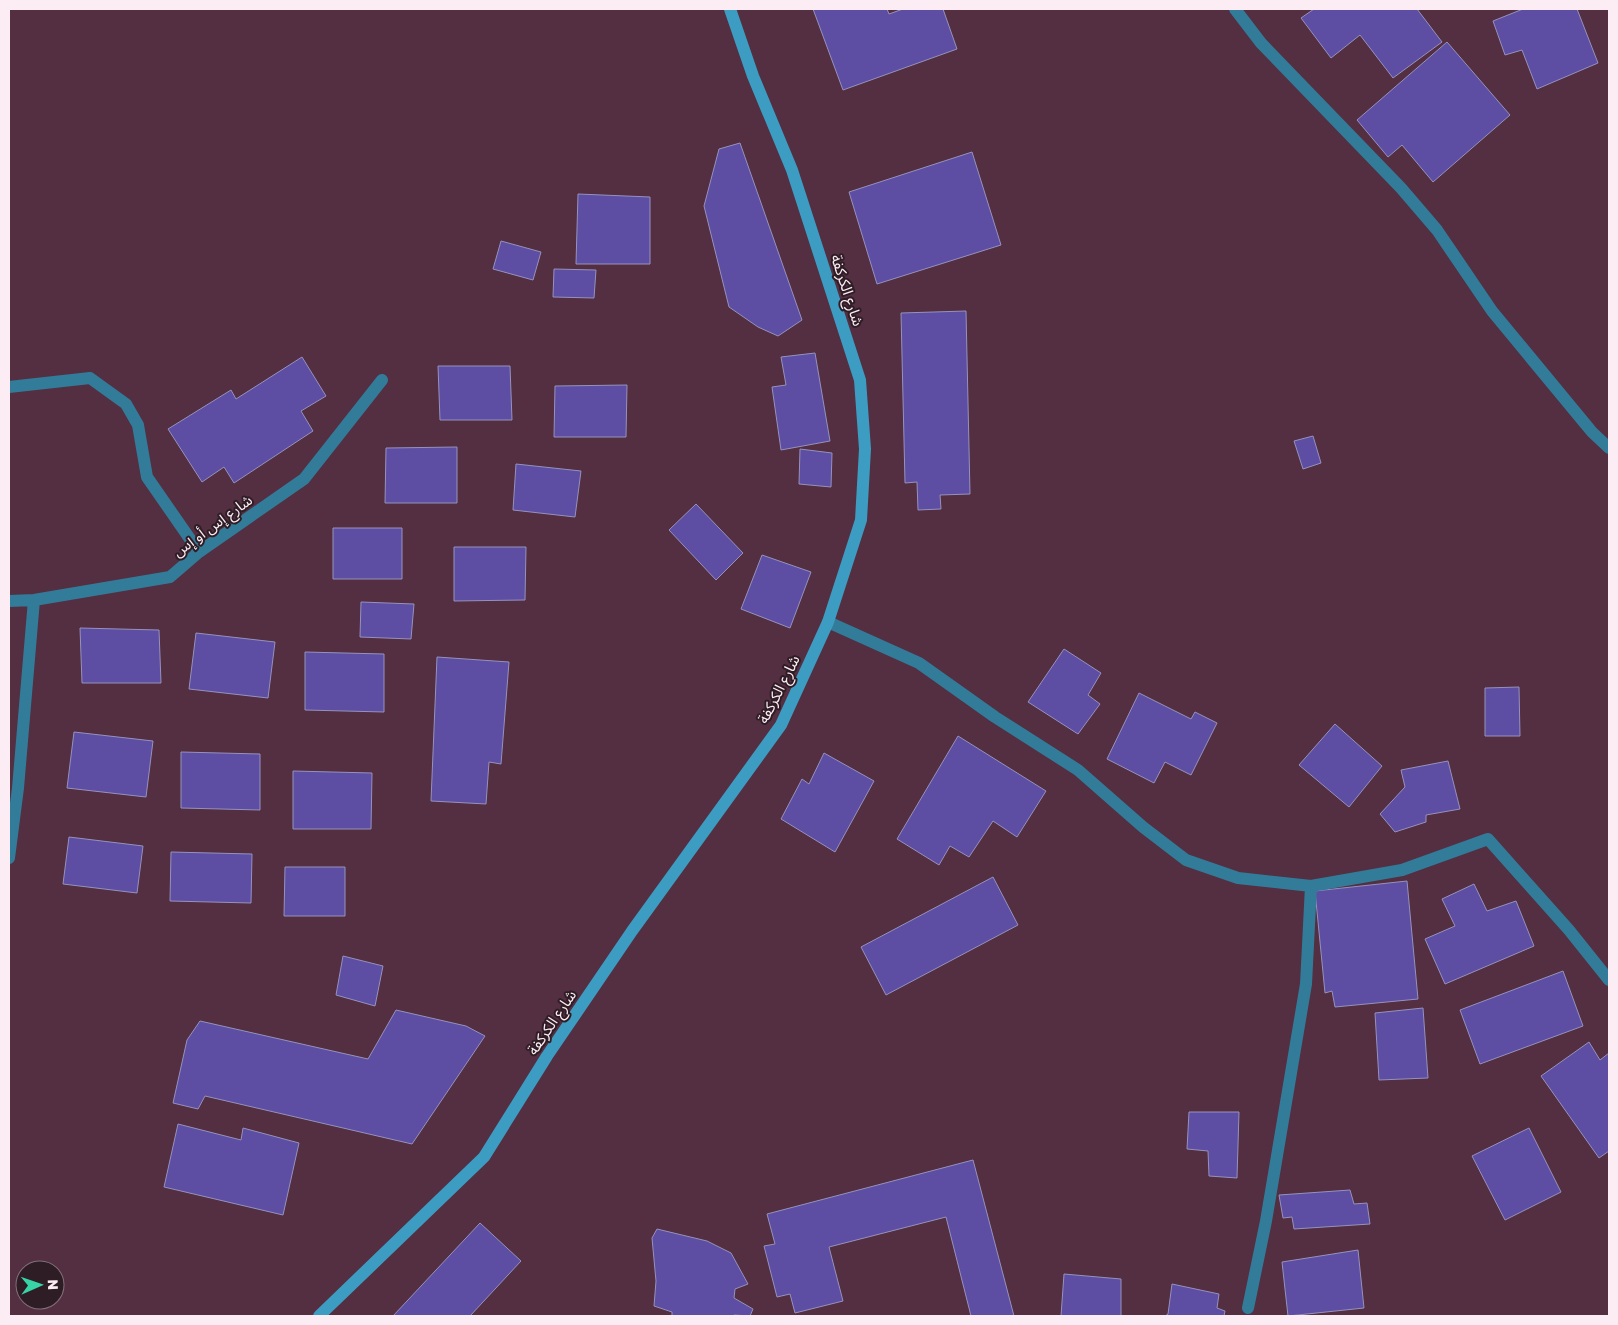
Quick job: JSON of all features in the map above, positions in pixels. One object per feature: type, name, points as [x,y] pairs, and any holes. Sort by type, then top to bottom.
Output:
[{"type":"street","name":"شارع الكركفة","points":[[319,1316],[484,1157],[547,1056],[622,947],[781,725],[828,622],[861,520],[866,449],[860,380],[792,170],[753,76],[730,9]]},
{"type":"street","points":[[1235,9],[1261,43],[1365,150],[1437,230],[1492,311],[1592,432],[1609,448]]},
{"type":"street","points":[[9,388],[90,378],[126,404],[138,425],[147,477],[199,552]]},
{"type":"street","name":"شارع إس أو إس","points":[[9,601],[34,600],[170,577],[199,552],[304,479],[382,380]]},
{"type":"street","points":[[9,858],[18,788],[34,600]]},
{"type":"street","points":[[828,622],[918,663],[996,717],[1078,770],[1143,827],[1186,860],[1238,878],[1312,886],[1402,870],[1488,839],[1569,930],[1609,980]]},
{"type":"street","points":[[1248,1308],[1266,1221],[1306,984],[1312,886]]},
{"type":"building","points":[[813,9],[887,9],[889,14],[903,9],[943,9],[957,49],[843,90]]},
{"type":"building","points":[[1314,9],[1417,9],[1442,42],[1393,78],[1360,35],[1331,58],[1301,18]]},
{"type":"building","points":[[1523,9],[1577,9],[1598,63],[1537,89],[1522,50],[1505,55],[1493,21]]},
{"type":"building","points":[[1447,42],[1510,115],[1433,182],[1402,145],[1388,157],[1357,120]]},
{"type":"building","points":[[740,143],[802,320],[778,336],[758,327],[729,307],[704,206],[719,149]]},
{"type":"building","points":[[972,152],[1001,245],[877,284],[849,192]]},
{"type":"building","points":[[578,194],[650,197],[650,264],[576,264]]},
{"type":"building","points":[[501,241],[541,252],[533,280],[493,269]]},
{"type":"building","points":[[554,269],[596,270],[594,298],[553,297]]},
{"type":"building","points":[[966,311],[970,494],[940,495],[941,509],[918,510],[917,482],[905,483],[901,313]]},
{"type":"building","points":[[815,353],[830,441],[781,450],[772,387],[786,385],[781,357]]},
{"type":"building","points":[[302,357],[326,396],[301,411],[313,431],[234,483],[224,467],[202,482],[168,429],[231,390],[236,399]]},
{"type":"building","points":[[438,366],[510,366],[512,420],[440,420]]},
{"type":"building","points":[[627,385],[626,437],[554,437],[555,386]]},
{"type":"building","points":[[1313,436],[1321,463],[1303,469],[1294,441]]},
{"type":"building","points":[[457,447],[457,503],[385,503],[386,448]]},
{"type":"building","points":[[800,449],[832,453],[831,487],[799,484]]},
{"type":"building","points":[[516,464],[581,471],[575,517],[513,510]]},
{"type":"building","points":[[696,504],[743,553],[716,580],[669,530]]},
{"type":"building","points":[[333,528],[402,528],[402,579],[333,579]]},
{"type":"building","points":[[454,547],[526,547],[525,600],[454,601]]},
{"type":"building","points":[[762,555],[811,572],[790,628],[741,609]]},
{"type":"building","points":[[361,602],[414,604],[411,639],[360,637]]},
{"type":"building","points":[[80,628],[159,630],[161,683],[82,683]]},
{"type":"building","points":[[196,633],[275,642],[268,698],[189,689]]},
{"type":"building","points":[[1064,649],[1101,673],[1088,695],[1100,704],[1078,734],[1028,702]]},
{"type":"building","points":[[305,652],[384,654],[384,712],[305,710]]},
{"type":"building","points":[[437,657],[509,662],[501,764],[489,762],[486,804],[431,801]]},
{"type":"building","points":[[1519,687],[1520,736],[1485,736],[1485,688]]},
{"type":"building","points":[[1139,693],[1191,719],[1195,712],[1217,723],[1191,775],[1165,762],[1154,783],[1107,759]]},
{"type":"building","points":[[1335,724],[1382,766],[1349,807],[1299,765]]},
{"type":"building","points":[[74,732],[153,741],[146,797],[67,788]]},
{"type":"building","points":[[958,736],[1046,791],[1017,837],[993,821],[969,857],[950,846],[939,865],[897,839]]},
{"type":"building","points":[[181,752],[260,754],[260,810],[181,808]]},
{"type":"building","points":[[824,753],[874,781],[835,852],[781,819],[802,779],[809,784]]},
{"type":"building","points":[[1448,761],[1460,809],[1426,815],[1426,822],[1395,832],[1380,814],[1405,787],[1401,770]]},
{"type":"building","points":[[293,771],[372,773],[371,829],[293,829]]},
{"type":"building","points":[[69,837],[143,846],[137,893],[63,884]]},
{"type":"building","points":[[171,852],[252,854],[251,903],[170,901]]},
{"type":"building","points":[[285,867],[345,867],[345,916],[284,916]]},
{"type":"building","points":[[993,877],[1018,925],[886,995],[861,947]]},
{"type":"building","points":[[1407,881],[1418,999],[1335,1007],[1332,991],[1325,993],[1315,891]]},
{"type":"building","points":[[1474,884],[1487,911],[1516,901],[1534,946],[1445,984],[1425,939],[1455,926],[1442,899]]},
{"type":"building","points":[[343,956],[383,966],[375,1006],[336,995]]},
{"type":"building","points":[[1563,971],[1583,1026],[1480,1064],[1460,1010]]},
{"type":"building","points":[[1423,1008],[1428,1078],[1379,1080],[1375,1013]]},
{"type":"building","points":[[396,1010],[466,1026],[485,1036],[412,1144],[205,1096],[198,1109],[173,1103],[187,1040],[200,1021],[368,1059]]},
{"type":"building","points":[[1589,1042],[1600,1060],[1609,1053],[1609,1151],[1599,1158],[1541,1076]]},
{"type":"building","points":[[1189,1112],[1239,1112],[1237,1178],[1209,1176],[1208,1151],[1187,1149]]},
{"type":"building","points":[[178,1124],[241,1140],[243,1128],[299,1143],[283,1215],[164,1187]]},
{"type":"building","points":[[1529,1128],[1561,1192],[1505,1220],[1472,1156]]},
{"type":"building","points":[[973,1160],[1014,1316],[971,1316],[946,1217],[829,1247],[843,1301],[795,1313],[790,1294],[777,1297],[764,1246],[775,1244],[767,1214]]},
{"type":"building","points":[[1350,1190],[1354,1204],[1367,1203],[1370,1224],[1294,1229],[1292,1217],[1283,1218],[1279,1195]]},
{"type":"building","points":[[480,1223],[521,1261],[470,1316],[393,1316]]},
{"type":"building","points":[[657,1229],[707,1241],[731,1253],[748,1284],[735,1289],[734,1298],[753,1309],[750,1316],[672,1316],[672,1312],[654,1306],[656,1281],[652,1238]]},
{"type":"building","points":[[1358,1250],[1364,1308],[1288,1316],[1282,1262]]},
{"type":"building","points":[[1064,1274],[1121,1279],[1121,1316],[1061,1316]]},
{"type":"building","points":[[1172,1284],[1219,1294],[1217,1308],[1225,1311],[1224,1316],[1165,1316],[1168,1314]]}]
